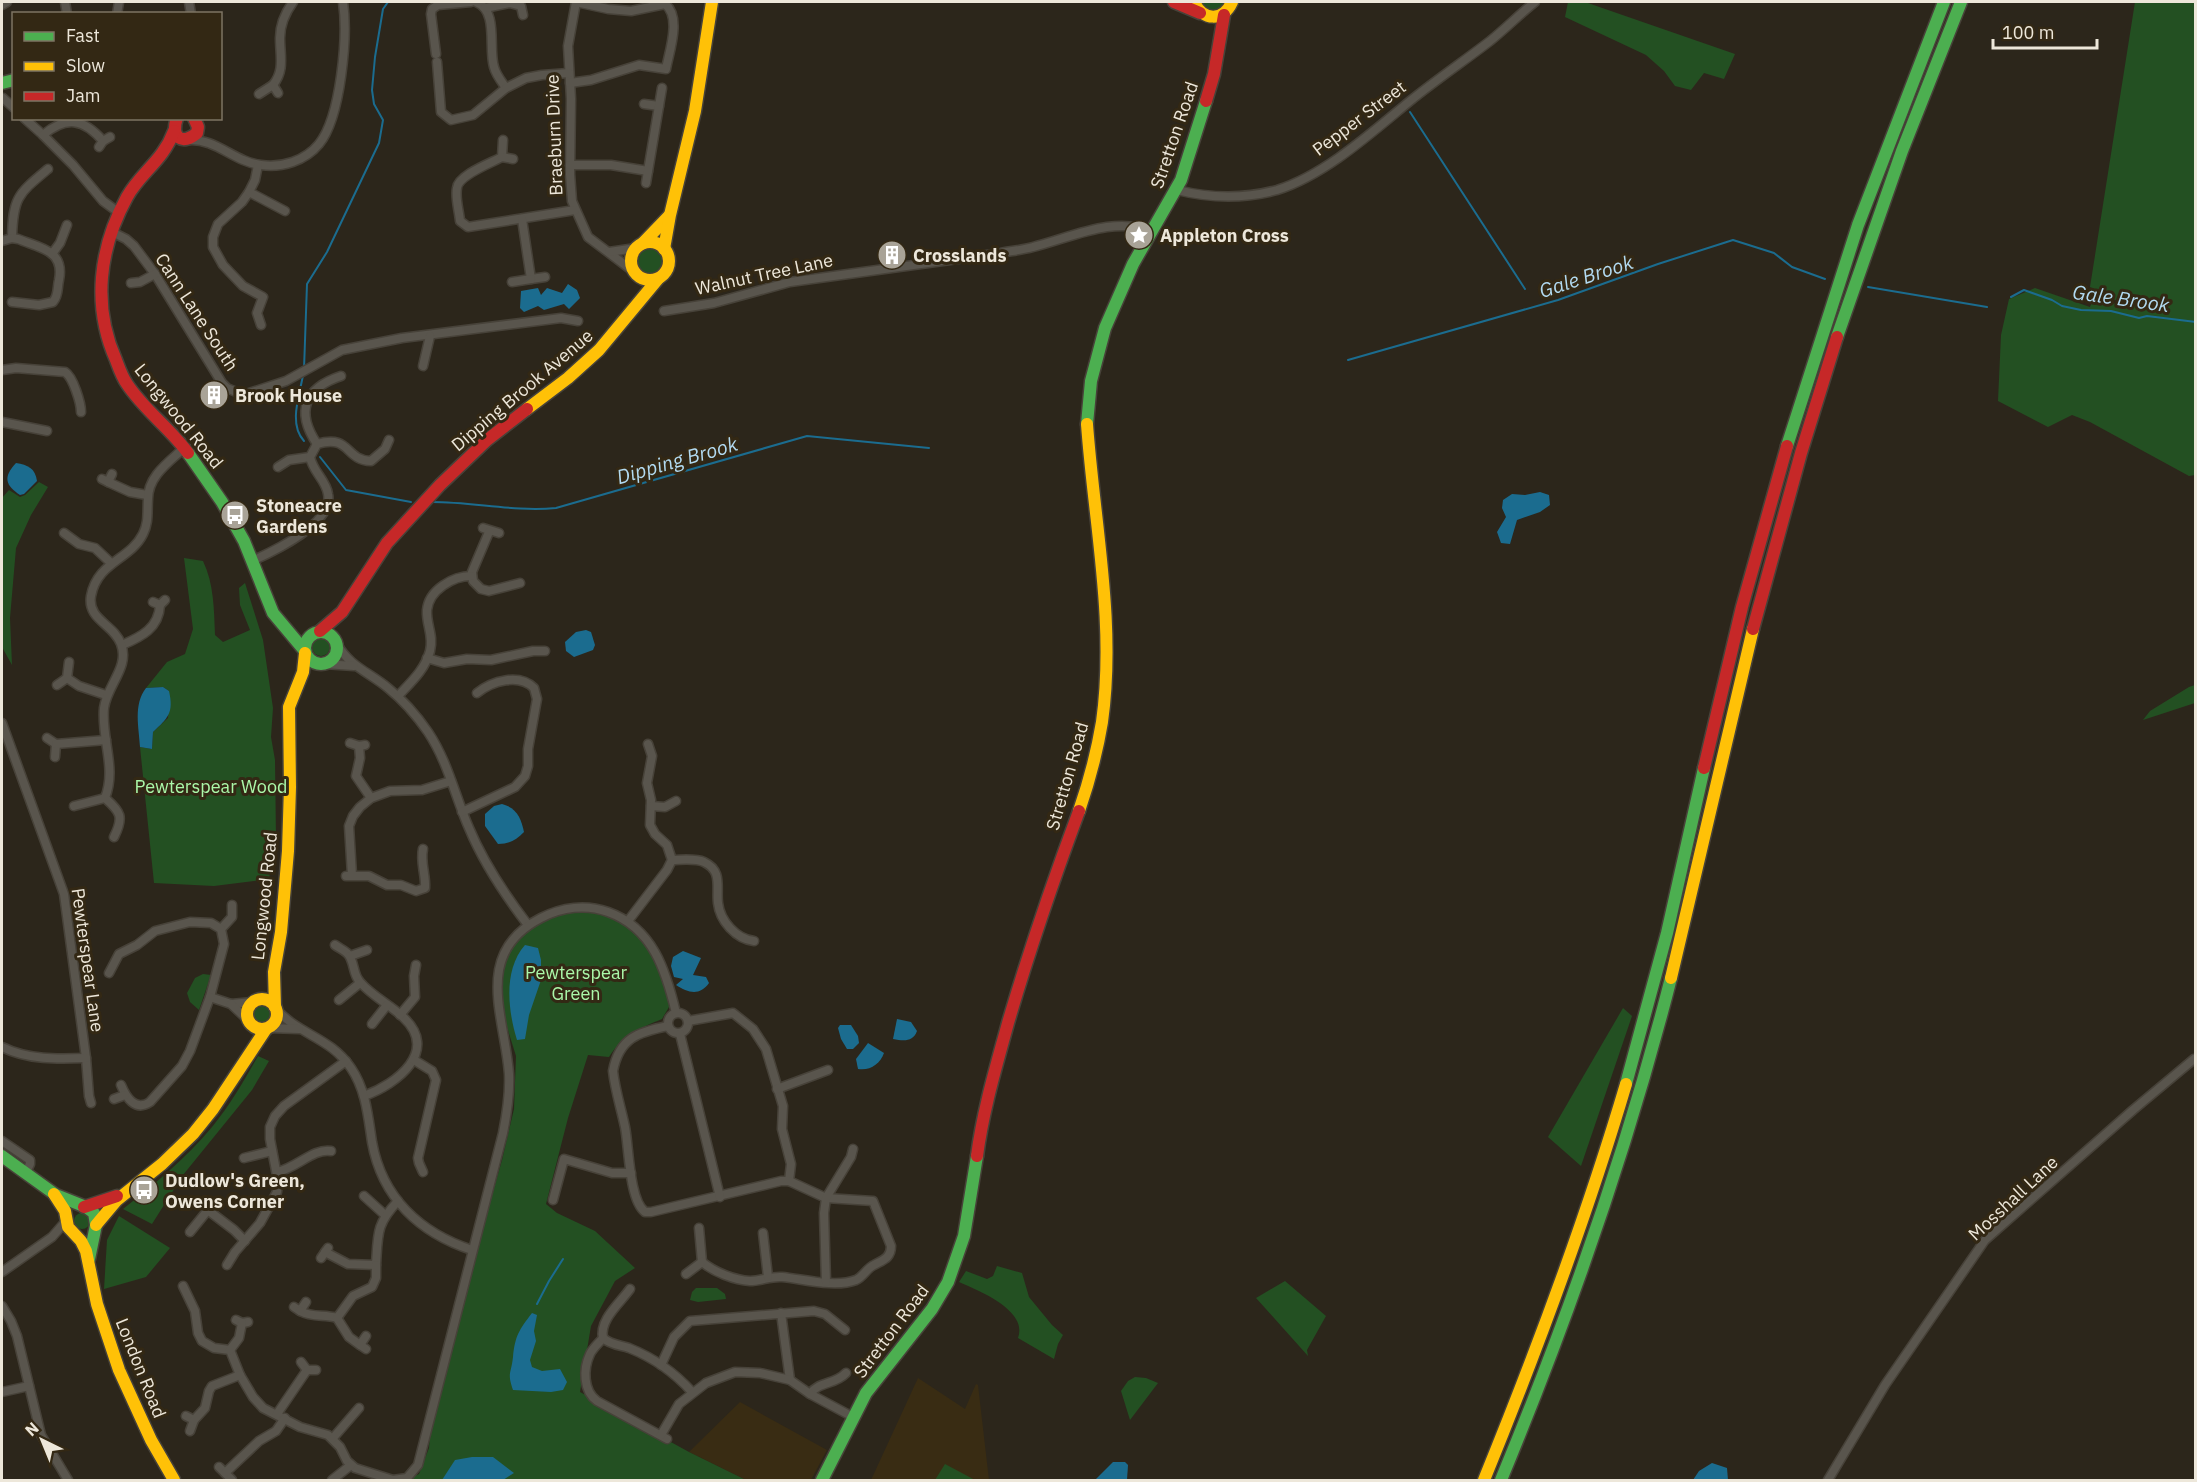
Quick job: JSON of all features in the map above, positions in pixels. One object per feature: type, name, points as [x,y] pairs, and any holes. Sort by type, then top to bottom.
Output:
[{"type":"main road","points":[[664,249],[669,215],[695,111],[712,2]]},
{"type":"main road","points":[[1174,2],[1200,10],[1211,18],[1224,15],[1232,2]]},
{"type":"main road","points":[[1484,1480],[1574,1248],[1625,1086],[1673,904],[1742,609],[1802,395],[1869,195],[1944,2]]},
{"type":"main road","points":[[1501,1480],[1562,1328],[1591,1246],[1641,1088],[1690,902],[1757,610],[1816,400],[1856,277],[1893,175],[1961,2]]},
{"type":"main road","name":"Stretton Road","points":[[1200,10],[1213,31],[1217,54]]},
{"type":"main road","name":"Stretton Road","points":[[822,1480],[853,1417],[885,1366],[936,1303],[949,1280],[958,1256],[968,1215],[987,1099],[993,1077],[1046,900],[1097,749],[1106,688],[1107,658],[1089,460],[1088,398],[1094,364],[1111,311],[1133,264],[1177,190],[1212,82],[1224,15]]},
{"type":"main road","points":[[174,126],[180,139],[188,140],[197,133],[196,122]]},
{"type":"main road","name":"Longwood Road","points":[[174,126],[170,141],[162,155],[128,195],[110,231],[101,293],[102,317],[107,340],[126,383],[184,448],[222,502],[252,561],[273,613],[305,652],[304,667],[289,707],[288,851],[281,932],[274,972],[275,1008]]},
{"type":"main road","name":"Longwood Road","points":[[162,155],[188,140]]},
{"type":"main road","points":[[634,306],[637,290],[630,262],[640,246],[669,215]]},
{"type":"main road","points":[[634,273],[646,280],[658,279],[667,271],[669,265],[664,249],[655,243],[640,246]]},
{"type":"main road","name":"Dipping Brook Avenue","points":[[318,632],[342,612],[387,543],[440,485],[487,440],[586,362],[619,328],[634,306],[658,279]]},
{"type":"main road","name":"Dipping Brook Avenue","points":[[337,644],[342,612]]},
{"type":"main road","points":[[286,627],[328,633],[337,644],[336,654],[333,659],[323,664],[311,661],[305,652],[308,637],[318,632]]},
{"type":"main road","name":"Longwood Road","points":[[299,683],[306,675],[323,664]]},
{"type":"main road","name":"Longwood Road","points":[[254,1002],[267,987],[274,972]]},
{"type":"main road","points":[[54,1194],[63,1207],[68,1227],[74,1234],[86,1235],[96,1226],[108,1208],[160,1166],[194,1133],[226,1089],[244,1057],[276,1019],[275,1008],[266,1000],[254,1002],[248,1009],[248,1038],[244,1057]]},
{"type":"main road","points":[[247,1019],[257,1029],[267,1029]]},
{"type":"main road","points":[[2,1156],[54,1194],[94,1213],[96,1226]]},
{"type":"main road","points":[[67,1219],[72,1210],[124,1193]]},
{"type":"main road","name":"London Road","points":[[89,1262],[96,1226]]},
{"type":"main road","name":"London Road","points":[[74,1234],[84,1246],[97,1304],[119,1370],[151,1440],[174,1480]]},
{"type":"street","points":[[2,5],[8,2]]},
{"type":"street","points":[[259,94],[275,89],[282,68],[280,39],[282,20],[293,2]]},
{"type":"street","points":[[188,140],[196,139],[211,143],[235,157],[258,165],[279,165],[299,160],[312,151],[324,136],[337,95],[345,34],[342,2]]},
{"type":"street","points":[[471,2],[438,5],[432,9],[431,14],[441,112],[451,120],[473,116],[506,88],[531,76],[591,80],[634,66],[643,65],[666,69],[673,29],[671,11],[665,4],[645,9],[624,10],[576,2]]},
{"type":"street","points":[[476,2],[485,8],[489,18],[494,68],[506,88]]},
{"type":"street","name":"Braeburn Drive","points":[[576,2],[568,46],[571,193],[575,210],[588,237],[634,273]]},
{"type":"street","name":"Pepper Street","points":[[1177,190],[1202,196],[1239,196],[1276,190],[1293,183],[1333,160],[1380,126],[1430,85],[1492,40],[1535,2]]},
{"type":"street","points":[[485,8],[510,3],[522,6],[523,15]]},
{"type":"street","points":[[646,183],[663,88]]},
{"type":"street","points":[[3,98],[12,106]]},
{"type":"street","points":[[644,104],[659,106]]},
{"type":"street","points":[[26,120],[73,165],[103,201],[118,212]]},
{"type":"street","points":[[43,135],[58,125],[72,122],[92,129],[104,142]]},
{"type":"street","points":[[196,122],[211,143]]},
{"type":"street","points":[[502,157],[503,140]]},
{"type":"street","points":[[513,159],[502,157],[459,180],[456,191],[460,220],[468,227],[575,210]]},
{"type":"street","points":[[258,165],[255,180],[249,192],[242,202],[218,224],[213,237],[213,247],[223,265],[243,286],[263,297],[257,313],[261,325]]},
{"type":"street","points":[[570,165],[611,165],[648,171]]},
{"type":"street","points":[[12,238],[12,216],[20,195],[26,186],[48,169]]},
{"type":"street","points":[[249,192],[287,212]]},
{"type":"street","points":[[522,219],[531,279]]},
{"type":"street","points":[[52,254],[60,243],[67,225]]},
{"type":"street","name":"Walnut Tree Lane","points":[[664,311],[714,303],[790,282],[1011,251],[1112,227],[1134,227],[1152,232]]},
{"type":"street","name":"Cann Lane South","points":[[110,231],[130,242],[154,274],[211,368],[227,388],[243,396],[296,375],[342,350],[402,338],[561,318],[578,321]]},
{"type":"street","points":[[2,241],[12,238],[52,254],[60,262],[62,268],[56,298],[45,305],[12,302]]},
{"type":"street","points":[[609,252],[640,246]]},
{"type":"street","points":[[131,284],[154,274]]},
{"type":"street","points":[[512,282],[545,277]]},
{"type":"street","points":[[423,366],[430,336]]},
{"type":"street","points":[[2,370],[16,368],[65,372],[74,381],[81,412]]},
{"type":"street","points":[[317,444],[310,434],[307,422],[306,409],[309,398],[313,390],[321,384],[341,376]]},
{"type":"street","points":[[2,422],[47,430]]},
{"type":"street","points":[[252,561],[278,548],[315,524],[323,516],[327,508],[328,493],[324,482],[311,465],[310,457],[317,444],[329,440],[343,443],[354,456],[363,461],[371,461],[385,449],[389,441]]},
{"type":"street","points":[[105,798],[110,780],[104,720],[106,695],[122,667],[123,652],[122,645],[115,634],[94,614],[91,597],[98,577],[141,537],[147,524],[147,495],[157,473],[184,448]]},
{"type":"street","points":[[278,466],[289,460],[310,457]]},
{"type":"street","points":[[107,479],[130,492],[147,495]]},
{"type":"street","points":[[499,533],[486,530],[471,576],[477,586],[485,591],[495,591],[522,583]]},
{"type":"street","points":[[64,533],[79,544],[95,548],[111,563]]},
{"type":"street","points":[[398,696],[418,675],[427,658],[432,637],[427,614],[430,601],[448,583],[460,577],[471,576]]},
{"type":"street","points":[[122,645],[136,639],[151,628],[159,616],[160,602]]},
{"type":"street","points":[[337,644],[357,667],[398,696],[431,738],[451,781],[474,841],[495,879],[528,926]]},
{"type":"street","points":[[427,658],[444,663],[467,659],[491,660],[534,651],[545,651]]},
{"type":"street","points":[[57,685],[67,678],[69,663]]},
{"type":"street","points":[[323,664],[344,664],[357,667]]},
{"type":"street","points":[[67,678],[79,686],[106,695]]},
{"type":"street","points":[[462,812],[514,787],[525,776],[537,699],[534,688],[522,680],[493,684],[477,693]]},
{"type":"street","name":"Pewterspear Lane","points":[[2,723],[64,894],[86,1058],[88,1096],[91,1103]]},
{"type":"street","points":[[47,738],[56,744],[106,740]]},
{"type":"street","points":[[628,921],[672,860],[667,845],[653,832],[650,825],[651,806],[647,783],[652,756],[647,742]]},
{"type":"street","points":[[55,757],[56,744]]},
{"type":"street","points":[[358,745],[360,758],[356,777],[371,798]]},
{"type":"street","points":[[425,888],[417,891],[401,885],[387,885],[369,876],[349,875],[349,826],[356,812],[371,798],[390,791],[422,790],[451,781]]},
{"type":"street","points":[[74,806],[105,798]]},
{"type":"street","points":[[105,798],[118,811],[121,818],[121,825],[114,837]]},
{"type":"street","points":[[651,806],[665,807],[676,801]]},
{"type":"street","points":[[423,849],[425,888]]},
{"type":"street","points":[[672,860],[698,860],[711,866],[719,880],[718,903],[724,920],[740,936],[756,941]]},
{"type":"street","points":[[425,888],[435,894]]},
{"type":"street","points":[[221,929],[232,917],[232,904]]},
{"type":"street","points":[[230,1350],[240,1375],[260,1405],[300,1427],[323,1432],[333,1438],[351,1465],[369,1474],[393,1480],[402,1480],[411,1475],[418,1466],[507,1111],[509,1073],[498,1013],[497,981],[506,953],[518,935],[528,926],[553,912],[580,907],[602,910],[628,921],[648,941],[658,956],[676,1013]]},
{"type":"street","points":[[109,968],[119,954],[162,928],[204,921],[221,929],[224,936],[223,951],[210,997],[190,1051],[172,1079],[147,1105],[136,1104],[125,1095],[121,1084]]},
{"type":"street","points":[[336,945],[350,956],[360,983],[400,1015],[411,1026],[416,1038],[414,1060],[402,1076],[364,1096]]},
{"type":"street","points":[[350,956],[367,950]]},
{"type":"street","points":[[400,1015],[416,997],[414,976],[416,964]]},
{"type":"street","points":[[339,1000],[360,983]]},
{"type":"street","points":[[210,997],[231,1004],[254,1002]]},
{"type":"street","points":[[231,1004],[247,1019]]},
{"type":"street","points":[[368,1024],[387,1005]]},
{"type":"street","points":[[275,1008],[302,1030],[328,1043],[346,1061],[357,1078],[364,1096],[378,1166],[398,1201],[427,1230],[449,1242],[472,1250]]},
{"type":"street","points":[[676,1013],[685,1016],[688,1021],[687,1028],[680,1034],[673,1033],[668,1026],[668,1019],[676,1013]]},
{"type":"street","points":[[688,1021],[734,1013],[753,1029],[765,1049],[783,1106],[782,1129],[791,1164],[789,1181]]},
{"type":"street","points":[[668,1026],[633,1036],[624,1045],[615,1064],[614,1083],[625,1126],[631,1173],[641,1209],[651,1212],[789,1181],[826,1198],[861,1198],[873,1201],[891,1251],[885,1260],[874,1265],[855,1280],[825,1282],[768,1277],[751,1281],[740,1280],[708,1267],[702,1262],[699,1228]]},
{"type":"street","points":[[267,1029],[302,1030]]},
{"type":"street","points":[[680,1034],[720,1197]]},
{"type":"street","points":[[2,1047],[30,1057],[86,1058]]},
{"type":"street","name":"Mosshall Lane","points":[[1828,1480],[1885,1385],[1985,1240],[2194,1059]]},
{"type":"street","points":[[414,1060],[432,1071],[436,1080],[418,1158],[423,1172]]},
{"type":"street","points":[[227,1265],[260,1223],[277,1192],[277,1172],[270,1139],[270,1127],[279,1111],[346,1061]]},
{"type":"street","points":[[777,1089],[828,1070]]},
{"type":"street","points":[[114,1099],[125,1095]]},
{"type":"street","points":[[2,1141],[30,1160],[26,1172]]},
{"type":"street","points":[[244,1158],[272,1151]]},
{"type":"street","points":[[277,1172],[292,1168],[317,1152],[332,1151]]},
{"type":"street","points":[[825,1282],[824,1213],[826,1198],[852,1153],[860,1164]]},
{"type":"street","points":[[553,1200],[564,1159],[612,1173],[631,1173]]},
{"type":"street","points":[[364,1196],[385,1215]]},
{"type":"street","points":[[337,1318],[353,1296],[372,1287],[376,1278],[378,1240],[385,1215],[398,1201]]},
{"type":"street","points":[[190,1232],[210,1208],[245,1241]]},
{"type":"street","points":[[2,1271],[52,1237],[67,1219]]},
{"type":"street","points":[[763,1233],[768,1277]]},
{"type":"street","points":[[52,1237],[74,1234]]},
{"type":"street","points":[[324,1253],[348,1264],[376,1265]]},
{"type":"street","points":[[686,1274],[702,1262]]},
{"type":"street","points":[[182,1286],[195,1311],[198,1333],[202,1341],[214,1348],[230,1350]]},
{"type":"street","points":[[624,1292],[603,1327],[603,1338],[588,1360],[586,1385],[588,1392],[597,1401],[664,1437],[679,1404],[692,1392],[706,1383],[735,1372],[760,1372],[790,1380],[810,1394],[853,1417]]},
{"type":"street","points":[[306,1302],[297,1309],[309,1316],[324,1315],[337,1318],[349,1337],[363,1347],[366,1336]]},
{"type":"street","points":[[2,1306],[14,1329],[41,1435],[68,1480]]},
{"type":"street","points":[[661,1365],[674,1337],[690,1321],[814,1311],[833,1319],[845,1330]]},
{"type":"street","points":[[833,1319],[841,1311]]},
{"type":"street","points":[[781,1313],[790,1380]]},
{"type":"street","points":[[230,1350],[239,1338],[242,1322]]},
{"type":"street","points":[[603,1338],[629,1348],[661,1365],[681,1380],[692,1392]]},
{"type":"street","points":[[232,1480],[222,1470],[259,1441],[276,1431],[281,1416],[308,1368]]},
{"type":"street","points":[[810,1394],[819,1385],[835,1382],[846,1373]]},
{"type":"street","points":[[190,1431],[190,1418],[205,1408],[212,1386],[240,1375]]},
{"type":"street","points":[[2,1392],[29,1386]]},
{"type":"street","points":[[333,1438],[359,1408]]},
{"type":"street","points":[[332,1480],[351,1465]]},
{"type":"shaded area","points":[[918,1378],[965,1409],[976,1384],[978,1385],[989,1480],[871,1480]]},
{"type":"shaded area","points":[[740,1402],[827,1450],[811,1480],[746,1480],[689,1452]]},
{"type":"green space","points":[[1197,2],[1228,2],[1228,5],[1212,15]]},
{"type":"green space","points":[[1568,2],[1585,2],[1735,54],[1724,79],[1704,73],[1691,90],[1675,86],[1664,71],[1646,55],[1565,17]]},
{"type":"green space","points":[[2135,2],[2195,2],[2195,475],[2189,476],[2090,422],[2072,415],[2048,427],[1998,401],[2001,335],[2009,299],[2035,288],[2090,307],[2093,299],[2127,306],[2090,287]]},
{"type":"green space","points":[[650,247],[660,251],[664,261],[660,271],[650,275],[640,271],[636,261],[640,251]]},
{"type":"green space","points":[[39,482],[48,487],[31,515],[16,548],[10,618],[12,665],[2,647],[2,498],[9,490],[20,497],[25,495]]},
{"type":"green space","name":"Pewterspear Wood","points":[[184,558],[203,561],[207,570],[213,597],[215,635],[223,642],[250,630],[240,605],[239,588],[245,583],[263,640],[273,708],[271,737],[275,760],[276,838],[269,879],[214,886],[154,883],[140,747],[152,749],[153,732],[168,718],[169,691],[163,687],[146,688],[167,662],[185,654],[193,629]]},
{"type":"green space","points":[[321,638],[327,641],[330,647],[327,653],[321,656],[315,653],[312,647],[315,641]]},
{"type":"green space","points":[[2195,685],[2195,703],[2143,720],[2150,711]]},
{"type":"green space","name":"Pewterspear Green","points":[[600,907],[648,941],[669,988],[669,1007],[662,1019],[632,1034],[620,1043],[609,1057],[588,1055],[568,1118],[546,1204],[557,1213],[595,1231],[635,1268],[615,1281],[591,1326],[580,1392],[689,1452],[746,1480],[411,1480],[410,1478],[419,1474],[429,1448],[432,1408],[502,1160],[514,1109],[516,1056],[503,1014],[499,980],[514,941],[549,913]]},
{"type":"green space","points":[[203,974],[211,975],[199,1010],[190,1002],[187,993],[195,978]]},
{"type":"green space","points":[[262,1006],[268,1009],[271,1015],[268,1021],[262,1024],[256,1021],[253,1015],[256,1009]]},
{"type":"green space","points":[[1623,1008],[1632,1016],[1581,1166],[1548,1137]]},
{"type":"green space","points":[[258,1056],[269,1061],[252,1090],[183,1175],[152,1224],[123,1209],[170,1170],[219,1119]]},
{"type":"green space","points":[[79,1213],[85,1213],[90,1221],[88,1227],[79,1229],[74,1224],[74,1218]]},
{"type":"green space","points":[[119,1216],[170,1248],[146,1277],[104,1289],[107,1240]]},
{"type":"green space","points":[[997,1266],[1022,1273],[1029,1297],[1063,1335],[1054,1359],[1018,1338],[1019,1328],[1009,1310],[989,1296],[959,1282],[966,1271],[987,1279],[993,1276]]},
{"type":"green space","points":[[1285,1281],[1326,1316],[1307,1350],[1308,1356],[1256,1298]]},
{"type":"green space","points":[[696,1288],[717,1288],[725,1294],[726,1299],[698,1302],[690,1300]]},
{"type":"green space","points":[[1135,1377],[1146,1378],[1158,1383],[1130,1420],[1121,1391],[1128,1381]]},
{"type":"green space","points":[[945,1464],[975,1480],[935,1480]]},
{"type":"water","points":[[568,284],[577,290],[580,298],[569,309],[564,304],[544,310],[538,306],[524,312],[520,308],[521,291],[538,288],[541,295],[547,288],[562,293]]},
{"type":"water","points":[[16,463],[30,468],[35,473],[37,481],[20,495],[11,488],[8,480],[9,472]]},
{"type":"water","points":[[1540,492],[1549,495],[1550,505],[1540,512],[1517,520],[1510,544],[1501,543],[1497,532],[1506,517],[1502,508],[1503,500],[1512,494],[1525,495]]},
{"type":"water","points":[[586,630],[591,632],[595,645],[593,650],[574,657],[566,651],[565,642],[576,632]]},
{"type":"water","points":[[163,687],[169,691],[170,710],[163,723],[153,732],[152,749],[140,747],[139,702],[146,688]]},
{"type":"water","points":[[502,804],[518,814],[524,832],[512,841],[498,844],[485,826],[485,814],[494,806]]},
{"type":"water","points":[[525,945],[538,948],[541,960],[541,980],[529,1015],[525,1039],[517,1040],[511,1016],[510,978],[518,955]]},
{"type":"water","points":[[683,951],[701,958],[693,975],[706,977],[709,983],[702,990],[694,992],[676,985],[683,979],[674,977],[671,966],[673,957]]},
{"type":"water","points":[[897,1019],[911,1022],[917,1031],[911,1039],[893,1039]]},
{"type":"water","points":[[840,1025],[851,1025],[858,1036],[859,1043],[853,1049],[847,1049],[841,1039],[838,1028]]},
{"type":"water","points":[[868,1043],[884,1053],[874,1066],[858,1069],[856,1059]]},
{"type":"water","points":[[532,1313],[537,1315],[534,1331],[536,1341],[530,1360],[532,1367],[542,1371],[560,1369],[567,1382],[563,1390],[551,1392],[513,1390],[510,1376],[516,1338]]},
{"type":"water","points":[[493,1457],[514,1473],[503,1480],[442,1480],[455,1460]]},
{"type":"water","points":[[1113,1462],[1125,1462],[1128,1465],[1127,1480],[1095,1480]]},
{"type":"water","points":[[1712,1463],[1727,1468],[1728,1480],[1693,1480],[1699,1471]]},
{"type":"waterway","name":"Dipping Brook","points":[[304,369],[307,284],[327,252],[379,143],[383,120],[374,104],[372,90],[383,9],[388,2]]},
{"type":"waterway","points":[[1410,112],[1525,289]]},
{"type":"waterway","name":"Gale Brook","points":[[1348,360],[1558,300],[1733,240],[1774,253],[1792,267],[1825,279]]},
{"type":"waterway","name":"Gale Brook","points":[[1868,287],[1987,307]]},
{"type":"waterway","name":"Gale Brook","points":[[2011,297],[2024,290],[2062,306],[2081,310],[2111,311],[2139,318],[2147,316],[2196,322]]},
{"type":"waterway","name":"Dipping Brook","points":[[303,375],[296,418],[299,434],[304,441]]},
{"type":"waterway","name":"Dipping Brook","points":[[432,502],[525,509],[556,508],[807,436],[929,448]]},
{"type":"waterway","name":"Dipping Brook","points":[[320,457],[346,490],[411,502]]},
{"type":"waterway","points":[[537,1304],[563,1259]]},
{"type":"traffic: fast","points":[[1787,446],[1858,225],[1944,2]]},
{"type":"traffic: fast","points":[[1837,337],[1902,151],[1961,2]]},
{"type":"traffic: fast","points":[[2,83],[12,80]]},
{"type":"traffic: fast","points":[[1087,424],[1091,381],[1105,328],[1133,264],[1181,180],[1206,101]]},
{"type":"traffic: fast","points":[[188,453],[222,502],[244,541],[273,613],[304,650]]},
{"type":"traffic: fast","points":[[321,632],[333,636],[337,648],[333,660],[321,664],[309,660],[305,648],[309,636],[321,632]]},
{"type":"traffic: fast","points":[[1626,1084],[1667,933],[1704,768]]},
{"type":"traffic: fast","points":[[1501,1480],[1550,1357],[1595,1232],[1635,1106],[1671,978]]},
{"type":"traffic: fast","points":[[2,1156],[56,1195],[86,1207],[94,1213],[96,1225],[89,1259]]},
{"type":"traffic: fast","points":[[822,1480],[866,1393],[932,1309],[948,1282],[964,1236],[977,1156]]},
{"type":"traffic: slow","points":[[664,249],[695,111],[712,2]]},
{"type":"traffic: slow","points":[[1194,2],[1202,13],[1213,17],[1224,13],[1232,2]]},
{"type":"traffic: slow","points":[[643,243],[669,216]]},
{"type":"traffic: slow","points":[[650,242],[664,247],[669,261],[664,275],[650,280],[636,275],[631,261],[636,247],[650,242]]},
{"type":"traffic: slow","points":[[527,409],[568,378],[599,350],[658,279]]},
{"type":"traffic: slow","points":[[1079,811],[1102,722],[1107,647],[1087,424]]},
{"type":"traffic: slow","points":[[1671,978],[1753,629]]},
{"type":"traffic: slow","points":[[275,1007],[274,972],[281,932],[288,851],[289,707],[303,672],[305,653]]},
{"type":"traffic: slow","points":[[262,999],[273,1003],[277,1014],[273,1025],[262,1029],[251,1025],[247,1014],[251,1003],[262,999]]},
{"type":"traffic: slow","points":[[96,1225],[117,1200],[162,1164],[193,1134],[213,1109],[266,1029]]},
{"type":"traffic: slow","points":[[1484,1480],[1560,1284],[1626,1084]]},
{"type":"traffic: slow","points":[[54,1194],[65,1211],[68,1227],[81,1241],[86,1251],[97,1304],[119,1370],[151,1440],[174,1480]]},
{"type":"traffic: jam","points":[[1174,2],[1200,13]]},
{"type":"traffic: jam","points":[[1206,101],[1214,74],[1224,15]]},
{"type":"traffic: jam","points":[[176,120],[176,135],[182,139],[187,139],[197,133],[198,127],[195,120]]},
{"type":"traffic: jam","points":[[174,131],[164,150],[127,197],[118,216],[105,257],[102,298],[108,340],[119,369],[141,402],[188,453]]},
{"type":"traffic: jam","points":[[1753,629],[1801,453],[1837,337]]},
{"type":"traffic: jam","points":[[320,631],[342,612],[387,543],[440,485],[487,440],[527,409]]},
{"type":"traffic: jam","points":[[1704,768],[1742,607],[1787,446]]},
{"type":"traffic: jam","points":[[977,1156],[986,1105],[1008,1023],[1024,969],[1079,811]]},
{"type":"traffic: jam","points":[[84,1207],[117,1196]]},
{"type":"place","name":"Appleton Cross","points":[[1139,235]]},
{"type":"place","name":"Crosslands","points":[[892,255]]},
{"type":"place","name":"Brook House","points":[[214,395]]},
{"type":"place","name":"Stoneacre Gardens","points":[[235,515]]},
{"type":"place","name":"Dudlow's Green, Owens Corner","points":[[144,1190]]}]
